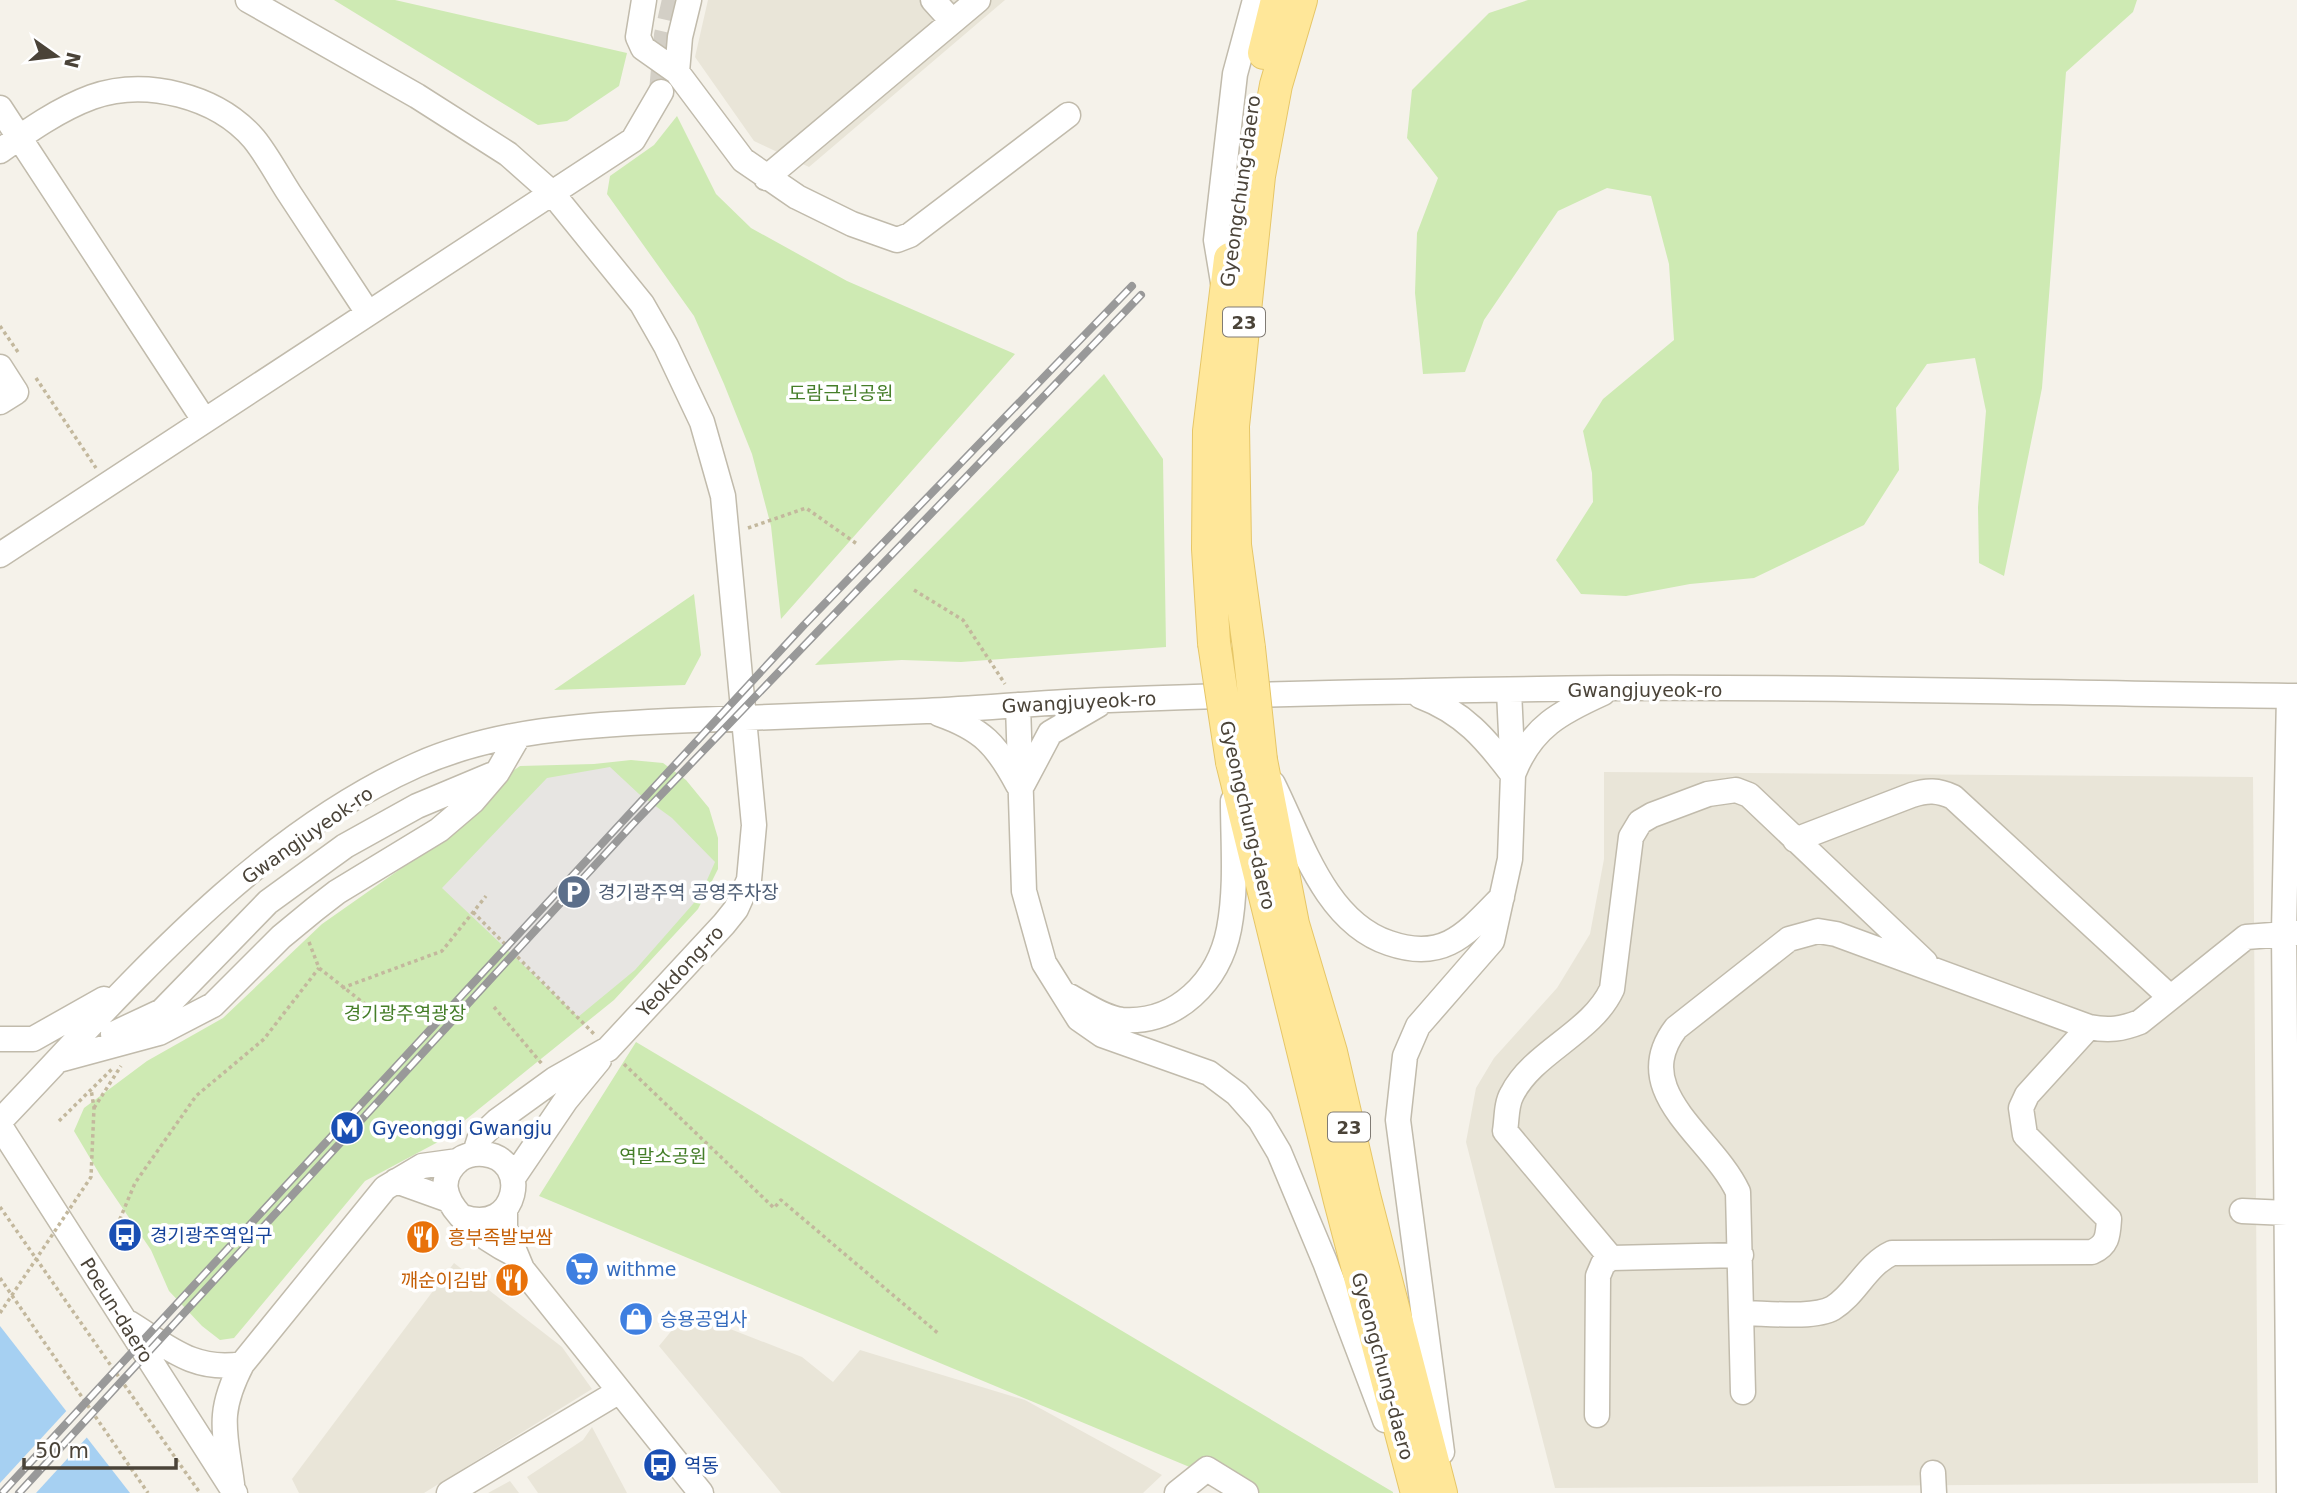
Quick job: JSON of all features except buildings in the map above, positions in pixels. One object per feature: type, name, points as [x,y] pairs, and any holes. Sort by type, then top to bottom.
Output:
[{"type":"main road","name":"Gyeongchung-daero","points":[[1277,0],[1254,89],[1209,431],[1208,549],[1214,643],[1331,1052],[1364,1195],[1441,1493]]},
{"type":"main road","name":"Gyeongchung-daero","points":[[1301,0],[1276,85],[1259,176],[1233,426],[1235,545],[1250,648],[1246,761],[1340,1201],[1415,1493]]},
{"type":"street","name":"Yeokdong-ro","points":[[248,0],[417,96],[508,154],[552,193],[614,266],[666,346],[702,422],[723,496],[729,535],[754,825],[752,866],[744,894],[724,923],[608,1049],[555,1079],[480,1136],[467,1157],[447,1179],[456,1208]]},
{"type":"street","points":[[644,0],[638,37],[650,56],[677,72],[743,160],[766,177],[852,224],[897,240],[924,225],[1068,115]]},
{"type":"street","points":[[677,72],[680,37],[689,0]]},
{"type":"street","points":[[933,0],[952,21]]},
{"type":"street","points":[[766,177],[978,0]]},
{"type":"street","points":[[1225,294],[1216,240],[1235,75],[1255,0]]},
{"type":"street","points":[[9,144],[73,106],[111,93],[133,90],[163,91],[216,109],[254,139],[368,313]]},
{"type":"street","points":[[0,555],[634,139],[661,92]]},
{"type":"street","points":[[0,108],[9,144],[204,420]]},
{"type":"street","points":[[0,402],[16,392],[11,364]]},
{"type":"street","points":[[1513,775],[1522,751],[1561,712],[1614,688]]},
{"type":"street","name":"Gwangjuyeok-ro","points":[[0,1121],[137,978],[215,903],[297,837],[360,795],[425,762],[519,735],[598,725],[743,717],[1108,700],[1410,692],[1614,688],[2293,696]]},
{"type":"street","points":[[1447,1493],[1398,1120],[1405,1056],[1418,1026],[1492,941],[1510,859],[1513,775],[1509,691]]},
{"type":"street","points":[[1410,692],[1442,704],[1465,719],[1487,740],[1513,775]]},
{"type":"street","points":[[2289,1493],[2287,1213],[2293,696]]},
{"type":"street","points":[[1020,789],[1050,733],[1108,700]]},
{"type":"street","points":[[1018,705],[1024,891],[1044,963],[1079,1019],[1102,1035],[1209,1073],[1237,1094],[1260,1120],[1279,1152],[1325,1262],[1415,1493]]},
{"type":"street","points":[[928,710],[967,723],[984,737],[1000,752],[1020,789]]},
{"type":"street","points":[[59,1060],[159,1033],[213,1005],[281,937],[337,892],[439,830],[473,801],[497,773],[519,735]]},
{"type":"street","points":[[1246,761],[1329,897],[1352,923],[1371,937],[1423,952],[1450,943],[1474,926],[1503,896]]},
{"type":"street","points":[[1065,994],[1119,1020],[1153,1019],[1181,1006],[1204,985],[1219,961],[1229,930],[1246,761]]},
{"type":"street","points":[[59,1060],[162,1011],[268,902],[345,846],[417,806],[497,773]]},
{"type":"street","points":[[1611,1258],[1505,1131],[1511,1094],[1524,1078],[1604,1007],[1612,989],[1631,837],[1640,822],[1708,794],[1736,790],[1749,795],[1933,970]]},
{"type":"street","points":[[1795,840],[1925,791],[1940,791],[1953,797],[2170,997]]},
{"type":"street","points":[[1743,1392],[1738,1192],[1731,1176],[1669,1098],[1660,1080],[1659,1061],[1664,1044],[1676,1028],[1789,939],[1804,933],[1836,934],[2106,1031],[2122,1029],[2140,1022],[2246,937],[2291,933]]},
{"type":"street","points":[[0,1039],[33,1039],[47,1033],[137,978]]},
{"type":"street","points":[[1742,1313],[1821,1313],[1835,1307],[1877,1260],[1892,1253],[2092,1252],[2103,1247],[2108,1236],[2109,1219],[2025,1135],[2021,1108],[2027,1095],[2089,1027]]},
{"type":"street","points":[[396,1181],[485,1221],[505,1210],[511,1201],[513,1178],[566,1100],[608,1049]]},
{"type":"street","name":"Poeun-daero","points":[[0,1126],[234,1491]]},
{"type":"street","points":[[234,1491],[223,1413],[229,1389],[242,1364],[373,1199],[422,1166],[467,1157],[499,1158],[513,1178]]},
{"type":"street","points":[[456,1208],[483,1239],[514,1254]]},
{"type":"street","points":[[505,1210],[505,1227],[522,1269],[701,1493]]},
{"type":"street","points":[[2242,1211],[2287,1213]]},
{"type":"street","points":[[1597,1415],[1598,1276],[1603,1264],[1611,1258],[1741,1255]]},
{"type":"street","points":[[126,1322],[185,1358],[204,1365],[220,1368],[242,1364]]},
{"type":"street","points":[[449,1493],[618,1392]]},
{"type":"street","points":[[1177,1493],[1207,1469],[1246,1493]]},
{"type":"path","points":[[0,326],[11,364]]},
{"type":"path","points":[[30,371],[107,484]]},
{"type":"path","points":[[729,535],[806,508],[857,544]]},
{"type":"path","points":[[914,590],[963,620],[1018,705]]},
{"type":"path","points":[[342,988],[442,951],[486,896]]},
{"type":"path","points":[[473,912],[608,1049],[774,1208],[781,1200],[939,1334]]},
{"type":"path","points":[[305,932],[319,968],[388,1023]]},
{"type":"path","points":[[117,1226],[135,1182],[196,1096],[264,1039],[319,968]]},
{"type":"path","points":[[494,1007],[555,1079]]},
{"type":"path","points":[[94,1108],[125,1061]]},
{"type":"path","points":[[0,1313],[91,1177],[94,1108],[90,1089]]},
{"type":"path","points":[[0,1207],[200,1493]]},
{"type":"path","points":[[0,1278],[148,1493]]},
{"type":"shaded area","points":[[708,0],[1005,0],[809,167],[754,141],[695,57]]},
{"type":"shaded area","name":"경기광주역 공영주차장","points":[[610,767],[639,794],[672,818],[715,862],[700,896],[635,970],[578,1017],[442,888],[547,778]]},
{"type":"shaded area","points":[[1604,772],[2253,777],[2258,1483],[1555,1488],[1466,1142],[1476,1088],[1494,1058],[1557,988],[1590,934],[1604,859]]},
{"type":"shaded area","points":[[454,1263],[562,1347],[592,1389],[424,1493],[299,1493],[292,1479]]},
{"type":"shaded area","points":[[687,1312],[802,1357],[833,1382],[860,1350],[1025,1400],[1162,1475],[1143,1493],[781,1493],[659,1346]]},
{"type":"shaded area","points":[[592,1427],[627,1493],[538,1493],[527,1477],[583,1440]]},
{"type":"shaded area","points":[[510,1481],[519,1493],[488,1493]]},
{"type":"green space","points":[[334,0],[395,0],[627,53],[619,86],[567,121],[538,125]]},
{"type":"green space","points":[[1528,0],[2137,0],[2133,12],[2066,72],[2042,388],[2004,576],[1979,563],[1978,507],[1986,411],[1975,358],[1927,364],[1896,408],[1899,470],[1864,525],[1754,578],[1690,584],[1626,596],[1581,594],[1556,560],[1593,502],[1592,473],[1583,431],[1603,399],[1674,340],[1669,264],[1651,196],[1607,188],[1558,211],[1484,320],[1465,372],[1423,374],[1415,293],[1417,233],[1438,178],[1407,138],[1412,90],[1489,13]]},
{"type":"green space","name":"도람근린공원","points":[[677,116],[716,194],[751,228],[847,281],[1015,354],[781,619],[771,526],[752,454],[724,384],[694,316],[607,194],[610,176],[654,145]]},
{"type":"green space","points":[[1104,374],[1163,459],[1166,647],[961,662],[902,660],[815,665]]},
{"type":"green space","points":[[694,594],[701,655],[685,685],[554,690]]},
{"type":"green space","name":"경기광주역광장","points":[[631,760],[663,763],[686,780],[709,808],[718,838],[718,869],[698,909],[614,1000],[438,1142],[365,1181],[234,1338],[220,1340],[202,1326],[169,1291],[151,1250],[74,1131],[84,1108],[147,1061],[223,1018],[322,924],[443,839],[507,775],[520,766]]},
{"type":"green space","name":"역말소공원","points":[[636,1042],[1393,1493],[1252,1493],[539,1196]]},
{"type":"water","points":[[0,1326],[130,1493],[0,1493]]},
{"type":"pier","points":[[70,1407],[90,1434],[36,1493],[0,1493],[0,1483]]},
{"type":"tunnel","points":[[661,92],[666,35],[674,0]]},
{"type":"railway","points":[[2,1493],[804,625],[1132,286]]},
{"type":"railway","points":[[19,1493],[632,825],[1141,295]]},
{"type":"place","name":"경기광주역 공영주차장","points":[[574,892]]},
{"type":"place","name":"Gyeonggi Gwangju","points":[[347,1128]]},
{"type":"place","name":"경기광주역입구","points":[[125,1235]]},
{"type":"place","name":"흥부족발보쌈","points":[[423,1237]]},
{"type":"place","name":"withme","points":[[582,1269]]},
{"type":"place","name":"깨순이김밥","points":[[512,1280]]},
{"type":"place","name":"승용공업사","points":[[636,1319]]},
{"type":"place","name":"역동","points":[[660,1465]]}]
